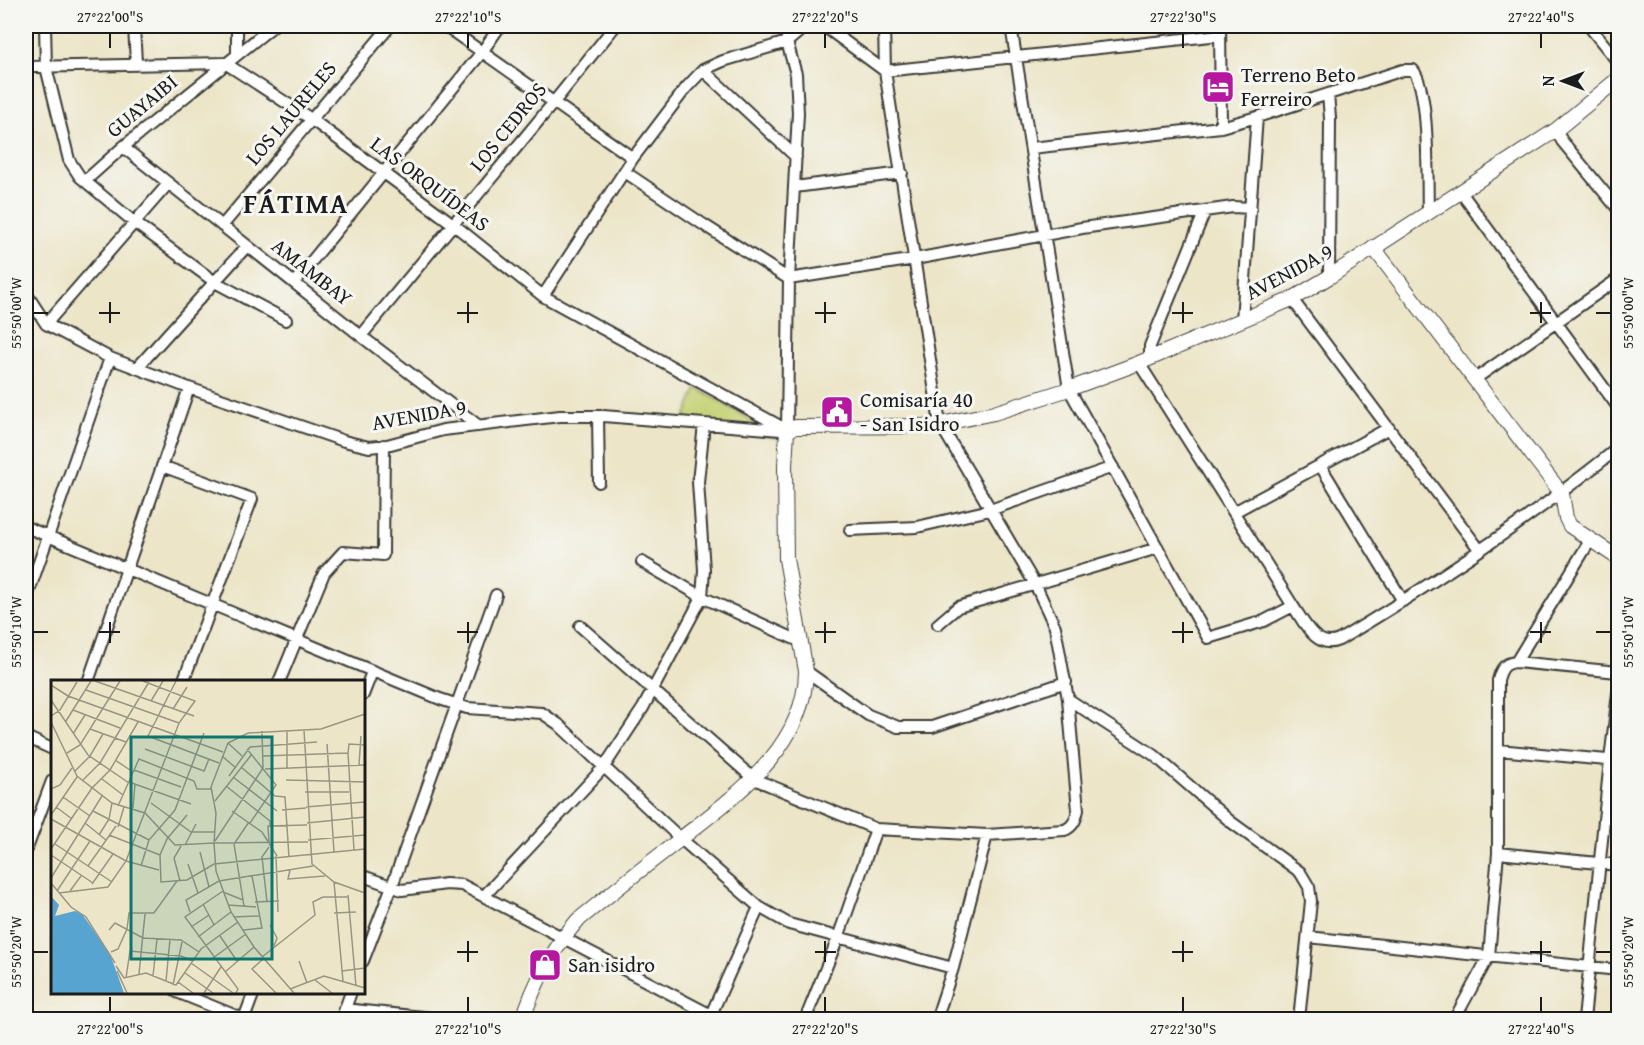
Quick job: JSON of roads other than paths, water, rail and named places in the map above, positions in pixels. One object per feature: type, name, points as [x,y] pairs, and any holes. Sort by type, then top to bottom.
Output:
[{"type":"main road","name":"AVENIDA 9","points":[[787,430],[796,427],[931,426],[994,413],[1145,361],[1292,299],[1556,130],[1618,79]]},
{"type":"main road","points":[[1372,247],[1562,494],[1566,518],[1570,526],[1618,558]]},
{"type":"main road","points":[[523,1020],[532,993],[562,938],[577,921],[754,779],[791,729],[803,699],[806,671],[786,559],[787,430]]},
{"type":"street","points":[[45,26],[46,67],[69,160],[85,181],[135,223],[215,282],[286,320]]},
{"type":"street","points":[[134,26],[136,63]]},
{"type":"street","points":[[237,26],[237,53]]},
{"type":"street","name":"GUAYAIBI","points":[[85,181],[237,53],[273,26]]},
{"type":"street","name":"LOS LAURELES","points":[[222,226],[390,26]]},
{"type":"street","points":[[445,26],[633,158]]},
{"type":"street","points":[[294,283],[482,52],[500,26]]},
{"type":"street","name":"LOS CEDROS","points":[[361,336],[615,26]]},
{"type":"street","points":[[787,26],[787,42],[796,74],[798,113],[789,279],[787,430]]},
{"type":"street","points":[[543,296],[633,158],[686,88],[703,70],[723,61],[787,42],[806,26]]},
{"type":"street","points":[[824,26],[885,71],[1016,57],[1220,30],[1221,127]]},
{"type":"street","points":[[580,626],[754,779],[876,829],[987,835],[1065,830],[1072,827],[1078,810],[1066,682],[1056,627],[1036,585],[940,424],[885,71],[884,26]]},
{"type":"street","points":[[1011,26],[1069,389],[1208,638],[1264,621],[1293,606]]},
{"type":"street","points":[[1589,26],[1618,62]]},
{"type":"street","points":[[26,67],[225,63]]},
{"type":"street","name":"LAS ORQUÍDEAS","points":[[225,63],[311,119],[453,224],[543,296],[787,430]]},
{"type":"street","points":[[703,70],[796,157]]},
{"type":"street","points":[[1031,148],[1221,127],[1403,70],[1413,70],[1418,76],[1424,110],[1428,212]]},
{"type":"street","points":[[1328,94],[1330,118],[1329,277]]},
{"type":"street","points":[[1242,320],[1257,117]]},
{"type":"street","points":[[1556,130],[1562,141],[1618,209]]},
{"type":"street","name":"AMAMBAY","points":[[123,147],[361,336],[479,426]]},
{"type":"street","points":[[625,171],[789,279],[915,259],[1082,228],[1233,207],[1251,208]]},
{"type":"street","points":[[795,187],[902,173]]},
{"type":"street","points":[[46,324],[168,184]]},
{"type":"street","points":[[1461,191],[1618,407]]},
{"type":"street","points":[[1205,211],[1145,361],[1234,512],[1293,606],[1315,637],[1321,641],[1333,643],[1403,602],[1562,494],[1617,452]]},
{"type":"street","points":[[137,368],[247,246]]},
{"type":"street","points":[[1475,380],[1618,279]]},
{"type":"street","name":"AVENIDA 9","points":[[26,293],[46,324],[111,358],[189,388],[344,441],[369,447],[443,430],[560,416],[598,416],[787,430]]},
{"type":"street","points":[[1292,299],[1479,549]]},
{"type":"street","points":[[26,600],[111,358]]},
{"type":"street","points":[[89,680],[189,388]]},
{"type":"street","points":[[598,416],[599,482]]},
{"type":"street","points":[[485,896],[604,767],[653,690],[702,597],[704,570],[698,482],[704,423]]},
{"type":"street","points":[[1234,512],[1389,428]]},
{"type":"street","points":[[280,680],[324,573],[343,552],[383,555],[384,445]]},
{"type":"street","points":[[1320,465],[1403,602]]},
{"type":"street","points":[[162,466],[252,499],[184,680]]},
{"type":"street","points":[[850,530],[917,526],[990,510],[1113,467]]},
{"type":"street","points":[[26,527],[372,672],[467,708],[542,713],[558,724],[680,838],[759,907],[789,924],[953,968]]},
{"type":"street","points":[[1516,662],[1591,539]]},
{"type":"street","points":[[938,624],[958,607],[1158,548]]},
{"type":"street","points":[[642,562],[702,597],[799,641]]},
{"type":"street","points":[[364,958],[496,595]]},
{"type":"street","points":[[1454,1020],[1489,956],[1498,853],[1498,680],[1500,671],[1504,666],[1516,662],[1618,672]]},
{"type":"street","points":[[806,671],[868,714],[898,728],[932,728],[1066,682]]},
{"type":"street","points":[[364,692],[372,672]]},
{"type":"street","points":[[1584,1020],[1600,863],[1614,761],[1618,693]]},
{"type":"street","points":[[1068,699],[1154,754],[1231,822],[1300,872],[1309,887],[1311,901],[1299,1020]]},
{"type":"street","points":[[26,737],[51,749]]},
{"type":"street","points":[[1498,750],[1614,761]]},
{"type":"street","points":[[26,851],[51,784]]},
{"type":"street","points":[[805,1020],[838,938],[876,829]]},
{"type":"street","points":[[936,1020],[953,968],[987,835]]},
{"type":"street","points":[[1498,853],[1618,865]]},
{"type":"street","points":[[364,876],[409,891],[454,884],[462,885],[710,1017],[727,1020]]},
{"type":"street","points":[[710,1017],[759,907]]},
{"type":"street","points":[[1308,936],[1618,969]]},
{"type":"street","points":[[180,994],[245,1019],[254,994]]},
{"type":"street","points":[[351,994],[343,1014],[452,1020]]},
{"type":"place","name":"Terreno Beto Ferreiro","points":[[1218,87]]},
{"type":"place","name":"Comisaría 40 - San Isidro","points":[[837,412]]},
{"type":"place","name":"San isidro","points":[[545,965]]},
{"type":"district","name":"FÁTIMA","points":[[296,204]]}]
